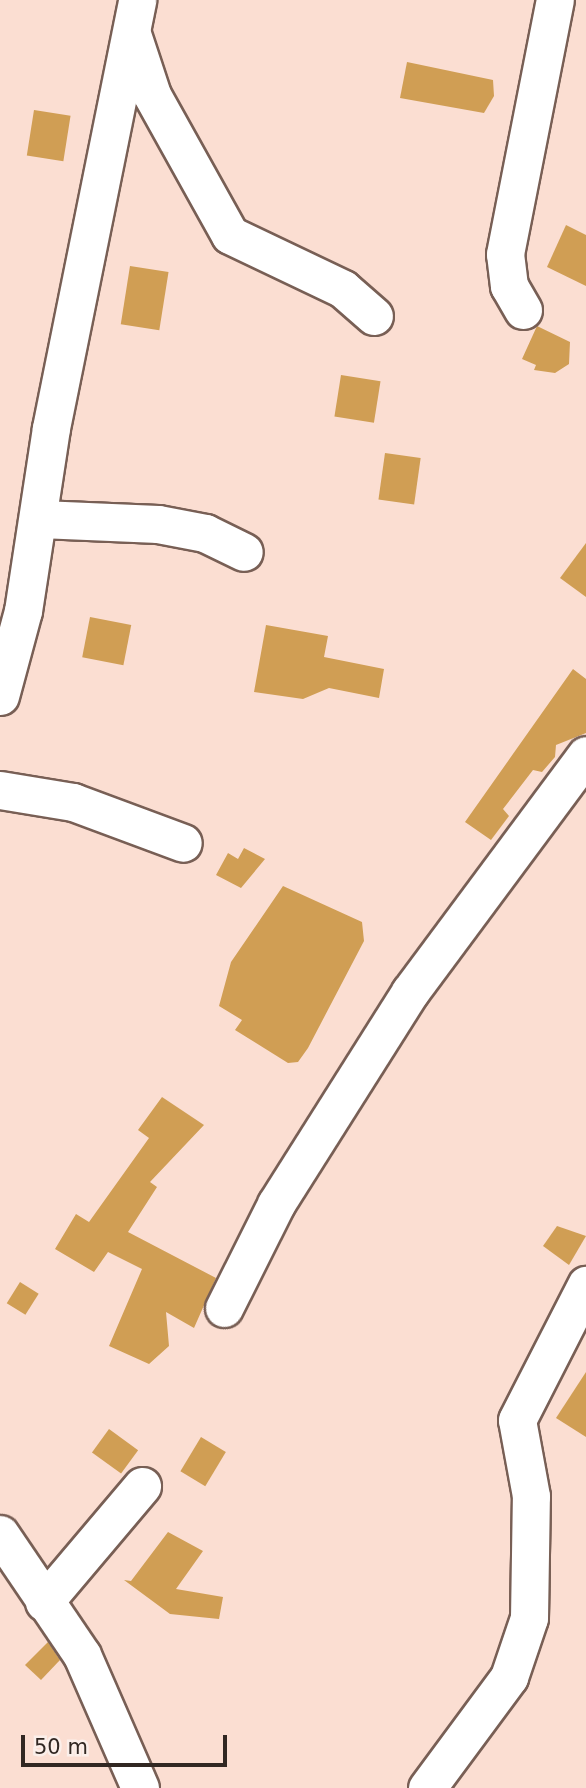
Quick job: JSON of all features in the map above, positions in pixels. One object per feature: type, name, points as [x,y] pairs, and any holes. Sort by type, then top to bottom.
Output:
[{"type":"street","points":[[523,310],[509,286],[505,254],[555,0]]},
{"type":"street","points":[[134,16],[152,95],[230,235],[343,289],[374,316]]},
{"type":"street","points":[[0,696],[40,519],[51,428],[134,16]]},
{"type":"street","points":[[40,519],[158,524],[205,533],[244,552]]},
{"type":"street","points":[[224,1308],[275,1204],[410,992],[586,755]]},
{"type":"street","points":[[0,790],[73,802],[183,843]]},
{"type":"street","points":[[427,1788],[509,1677],[529,1618],[531,1496],[517,1420],[586,1285]]},
{"type":"street","points":[[44,1602],[142,1486]]},
{"type":"street","points":[[0,1534],[82,1655],[140,1788]]},
{"type":"building","points":[[407,62],[493,80],[494,96],[484,113],[400,98]]},
{"type":"building","points":[[34,110],[71,116],[63,161],[27,155]]},
{"type":"building","points":[[566,225],[586,235],[586,286],[547,267]]},
{"type":"building","points":[[130,266],[169,272],[159,330],[121,324]]},
{"type":"building","points":[[537,326],[570,342],[569,364],[555,373],[534,370],[536,365],[522,359]]},
{"type":"building","points":[[341,375],[381,381],[374,423],[334,416]]},
{"type":"building","points":[[385,453],[421,458],[414,505],[378,500]]},
{"type":"building","points":[[586,543],[586,597],[560,578]]},
{"type":"building","points":[[90,617],[131,625],[123,665],[82,657]]},
{"type":"building","points":[[266,625],[328,636],[324,657],[384,669],[379,698],[329,688],[303,699],[254,692]]},
{"type":"building","points":[[573,669],[586,679],[586,733],[556,745],[555,757],[542,772],[533,770],[503,809],[509,816],[491,840],[465,822]]},
{"type":"building","points":[[244,848],[265,859],[241,888],[216,875],[228,853],[238,859]]},
{"type":"building","points":[[283,886],[362,922],[364,941],[308,1048],[298,1062],[288,1063],[235,1030],[242,1020],[219,1006],[231,962]]},
{"type":"building","points":[[162,1097],[204,1125],[150,1182],[157,1187],[128,1232],[216,1278],[194,1328],[166,1312],[169,1346],[149,1364],[109,1346],[142,1269],[108,1252],[94,1272],[55,1249],[76,1214],[89,1222],[149,1138],[138,1130]]},
{"type":"building","points":[[557,1226],[586,1236],[569,1265],[543,1246]]},
{"type":"building","points":[[20,1282],[39,1294],[25,1315],[7,1303]]},
{"type":"building","points":[[586,1372],[586,1437],[556,1418]]},
{"type":"building","points":[[109,1429],[138,1450],[121,1474],[92,1452]]},
{"type":"building","points":[[201,1437],[226,1452],[205,1486],[180,1471]]},
{"type":"building","points":[[168,1532],[203,1551],[176,1589],[223,1597],[219,1619],[170,1614],[124,1580],[131,1581]]},
{"type":"building","points":[[48,1642],[60,1660],[41,1680],[25,1665]]}]
